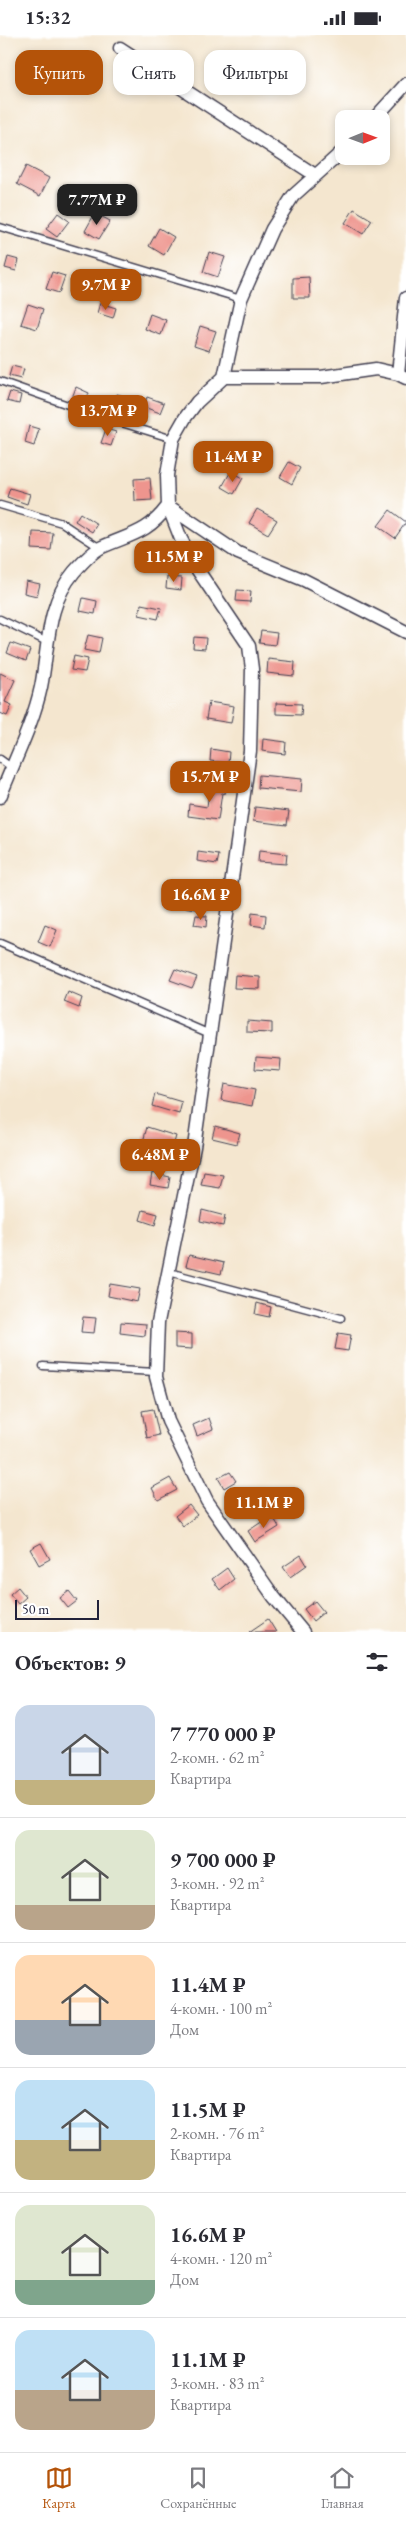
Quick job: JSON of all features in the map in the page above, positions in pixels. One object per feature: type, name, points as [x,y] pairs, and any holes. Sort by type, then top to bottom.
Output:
[{"type":"street","points":[[120,48],[315,175]]},
{"type":"street","points":[[382,110],[406,85]]},
{"type":"street","points":[[303,1632],[274,1597],[207,1501],[168,1421],[156,1372],[158,1322],[194,1147],[250,751],[252,669],[249,646],[198,569],[181,539],[168,505],[167,475],[173,439],[184,417],[224,377],[241,299],[272,229],[293,196],[335,158]]},
{"type":"street","points":[[224,377],[321,377],[376,369],[402,376],[406,298]]},
{"type":"street","points":[[0,797],[33,713],[41,687],[51,619],[59,595],[74,572],[100,548],[131,537],[157,520],[168,505]]},
{"type":"street","points":[[168,505],[238,553],[304,580],[406,632]]},
{"type":"lane","points":[[0,227],[241,299]]},
{"type":"lane","points":[[0,381],[99,416],[173,439]]},
{"type":"lane","points":[[0,505],[62,523],[100,548]]},
{"type":"lane","points":[[0,619],[47,642]]},
{"type":"lane","points":[[0,759],[11,767]]},
{"type":"lane","points":[[0,943],[210,1034]]},
{"type":"lane","points":[[169,1272],[341,1318]]},
{"type":"lane","points":[[43,1366],[156,1372]]},
{"type":"building","points":[[26,166],[49,178],[40,196],[17,184]]},
{"type":"building","points":[[354,209],[372,220],[363,234],[345,223]]},
{"type":"building","points":[[58,213],[69,221],[57,237],[46,229]]},
{"type":"building","points":[[95,213],[110,221],[99,239],[85,231]]},
{"type":"building","points":[[159,228],[174,237],[164,255],[149,246]]},
{"type":"building","points":[[209,252],[225,257],[218,277],[203,272]]},
{"type":"building","points":[[8,257],[19,260],[16,271],[5,268]]},
{"type":"building","points":[[52,272],[65,276],[59,293],[46,289]]},
{"type":"building","points":[[309,277],[310,298],[293,298],[293,278]]},
{"type":"building","points":[[100,303],[116,308],[113,318],[97,313]]},
{"type":"building","points":[[28,304],[43,309],[37,329],[21,324]]},
{"type":"building","points":[[150,314],[166,320],[161,335],[145,329]]},
{"type":"building","points":[[200,326],[216,331],[209,351],[194,346]]},
{"type":"building","points":[[12,366],[24,369],[21,379],[9,376]]},
{"type":"building","points":[[76,387],[89,393],[85,403],[72,398]]},
{"type":"building","points":[[10,392],[21,395],[19,404],[7,401]]},
{"type":"building","points":[[117,394],[134,399],[127,419],[118,416],[121,406],[114,404]]},
{"type":"building","points":[[147,397],[164,403],[160,413],[144,407]]},
{"type":"building","points":[[29,426],[39,429],[34,446],[25,443]]},
{"type":"building","points":[[106,429],[116,432],[111,446],[101,443]]},
{"type":"building","points":[[289,462],[300,468],[292,484],[280,477]]},
{"type":"building","points":[[231,471],[243,478],[234,494],[222,487]]},
{"type":"building","points":[[150,478],[152,500],[135,501],[134,479]]},
{"type":"building","points":[[10,488],[30,494],[27,504],[7,497]]},
{"type":"building","points":[[257,509],[277,520],[268,534],[249,523]]},
{"type":"building","points":[[390,510],[406,522],[395,538],[378,526]]},
{"type":"building","points":[[80,513],[97,524],[92,532],[75,521]]},
{"type":"building","points":[[33,532],[53,533],[51,550],[32,549]]},
{"type":"building","points":[[167,577],[182,578],[181,590],[166,588]]},
{"type":"building","points":[[26,581],[40,584],[37,596],[24,593]]},
{"type":"building","points":[[237,590],[251,591],[250,602],[236,601]]},
{"type":"building","points":[[83,598],[97,601],[95,614],[80,611]]},
{"type":"building","points":[[141,604],[161,608],[158,619],[139,615]]},
{"type":"building","points":[[261,631],[277,633],[275,645],[259,643]]},
{"type":"building","points":[[88,635],[102,638],[99,653],[84,650]]},
{"type":"building","points":[[194,637],[206,638],[205,649],[193,648]]},
{"type":"building","points":[[11,643],[30,650],[26,661],[7,653]]},
{"type":"building","points":[[74,656],[88,659],[85,672],[71,670]]},
{"type":"building","points":[[268,659],[295,662],[294,676],[267,673]]},
{"type":"building","points":[[0,673],[15,680],[5,702],[12,705],[7,716],[0,713]]},
{"type":"building","points":[[209,702],[234,706],[231,723],[206,719]]},
{"type":"building","points":[[276,703],[302,704],[301,715],[276,714]]},
{"type":"building","points":[[263,739],[286,742],[285,754],[262,751]]},
{"type":"building","points":[[211,749],[229,752],[228,763],[210,761]]},
{"type":"building","points":[[259,775],[302,779],[301,792],[258,788]]},
{"type":"building","points":[[210,781],[226,783],[225,794],[222,793],[218,820],[188,816],[189,804],[207,807]]},
{"type":"building","points":[[255,807],[289,811],[287,825],[253,821]]},
{"type":"building","points":[[259,851],[287,854],[286,864],[258,862]]},
{"type":"building","points":[[198,852],[219,855],[217,864],[197,861]]},
{"type":"building","points":[[184,893],[198,894],[197,909],[183,907]]},
{"type":"building","points":[[252,913],[266,915],[265,927],[251,925]]},
{"type":"building","points":[[196,915],[207,916],[206,927],[194,925]]},
{"type":"building","points":[[45,925],[57,930],[50,947],[38,942]]},
{"type":"building","points":[[175,969],[197,977],[192,988],[170,980]]},
{"type":"building","points":[[235,975],[260,977],[260,989],[234,988]]},
{"type":"building","points":[[68,992],[82,998],[79,1008],[64,1002]]},
{"type":"building","points":[[247,1021],[272,1023],[272,1033],[247,1032]]},
{"type":"building","points":[[256,1057],[281,1059],[280,1071],[255,1069]]},
{"type":"building","points":[[224,1084],[255,1090],[252,1106],[221,1100]]},
{"type":"building","points":[[155,1094],[182,1102],[179,1114],[152,1106]]},
{"type":"building","points":[[215,1126],[240,1133],[237,1144],[212,1138]]},
{"type":"building","points":[[147,1127],[176,1136],[172,1150],[143,1142]]},
{"type":"building","points":[[204,1172],[223,1175],[220,1188],[201,1185]]},
{"type":"building","points":[[152,1173],[170,1177],[168,1188],[150,1185]]},
{"type":"building","points":[[143,1210],[158,1214],[155,1225],[140,1220]]},
{"type":"building","points":[[202,1210],[225,1216],[223,1226],[200,1221]]},
{"type":"building","points":[[189,1255],[224,1263],[221,1274],[186,1266]]},
{"type":"building","points":[[110,1284],[140,1289],[137,1302],[108,1296]]},
{"type":"building","points":[[257,1303],[271,1307],[269,1317],[255,1314]]},
{"type":"building","points":[[83,1317],[96,1318],[94,1333],[81,1332]]},
{"type":"building","points":[[121,1322],[146,1324],[145,1336],[120,1333]]},
{"type":"building","points":[[175,1333],[192,1334],[192,1349],[175,1348]]},
{"type":"building","points":[[338,1333],[351,1335],[348,1351],[335,1349]]},
{"type":"building","points":[[153,1409],[159,1435],[147,1438],[142,1411]]},
{"type":"building","points":[[209,1418],[213,1429],[197,1436],[193,1425]]},
{"type":"building","points":[[230,1472],[236,1481],[224,1488],[218,1478]]},
{"type":"building","points":[[170,1478],[177,1490],[158,1500],[152,1488]]},
{"type":"building","points":[[189,1505],[197,1515],[183,1526],[175,1516]]},
{"type":"building","points":[[272,1515],[279,1527],[255,1542],[248,1531]]},
{"type":"building","points":[[41,1543],[50,1559],[39,1565],[30,1549]]},
{"type":"building","points":[[301,1555],[307,1565],[290,1577],[283,1567]]},
{"type":"building","points":[[227,1568],[234,1579],[220,1590],[212,1579]]},
{"type":"building","points":[[18,1587],[26,1597],[18,1604],[10,1594]]},
{"type":"building","points":[[69,1591],[77,1601],[68,1608],[60,1598]]},
{"type":"building","points":[[315,1601],[324,1612],[313,1621],[304,1609]]},
{"type":"building","points":[[268,1619],[276,1632],[249,1632]]}]
